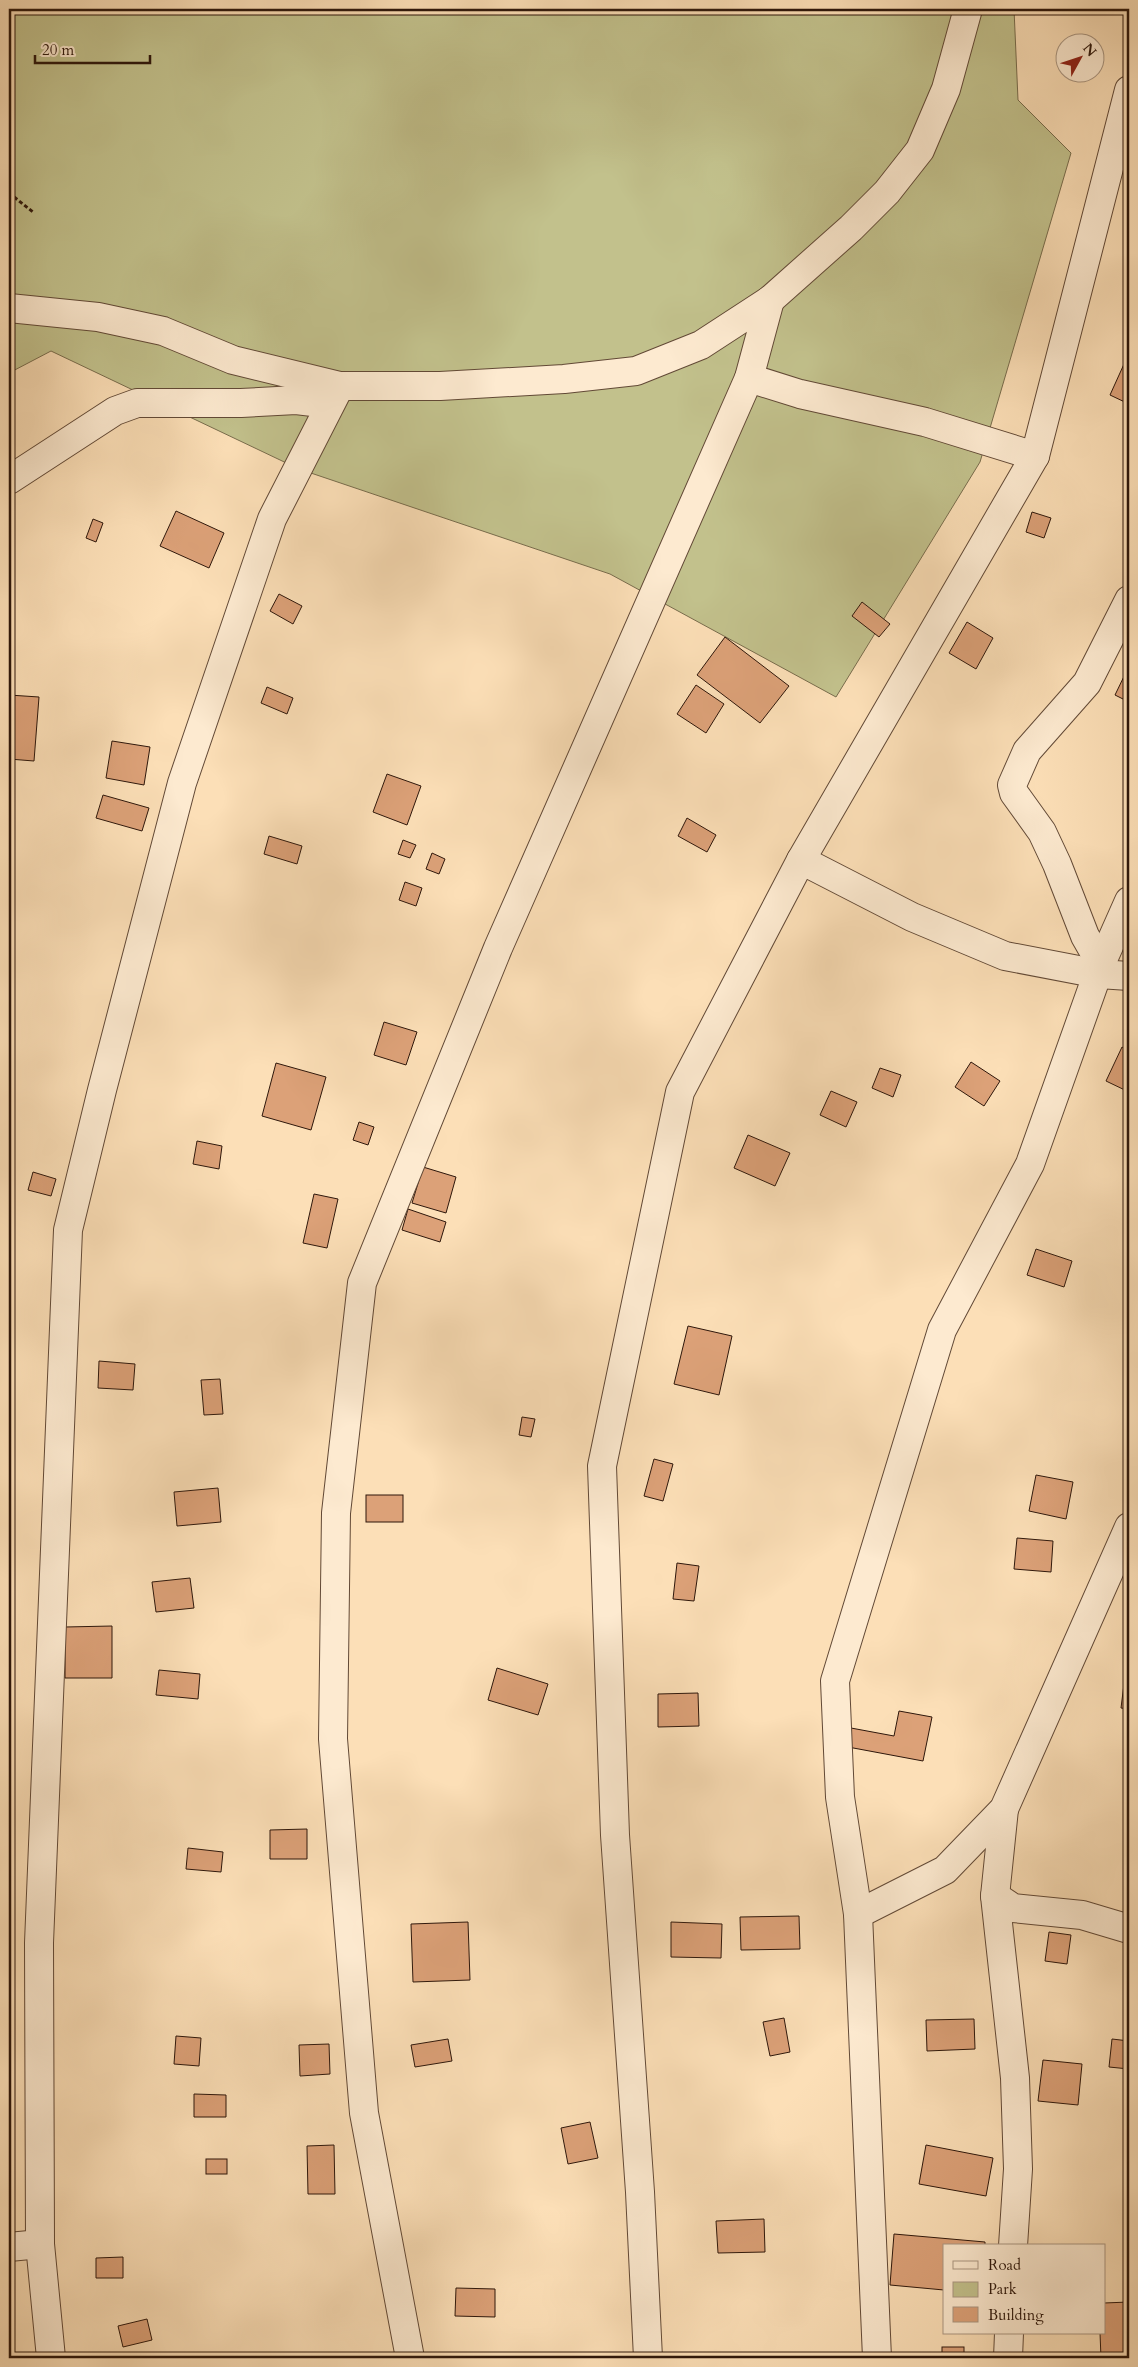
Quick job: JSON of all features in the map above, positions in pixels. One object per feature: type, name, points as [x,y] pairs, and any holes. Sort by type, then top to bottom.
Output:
[{"type":"street","points":[[9,480],[114,411],[137,403],[241,403],[296,400],[335,395],[564,379],[636,370],[701,345],[770,300],[857,222],[887,192],[920,150],[946,89],[968,9]]},
{"type":"street","points":[[648,2358],[640,2192],[615,1835],[602,1466],[680,1092],[801,860],[1035,456],[1129,90]]},
{"type":"street","points":[[410,2358],[364,2113],[333,1739],[336,1513],[362,1283],[498,948],[749,378],[770,300]]},
{"type":"street","points":[[9,308],[98,317],[163,330],[233,360],[335,395]]},
{"type":"street","points":[[749,378],[800,394],[925,422],[1035,456]]},
{"type":"street","points":[[51,2358],[40,2244],[39,1943],[68,1230],[102,1090],[182,783],[272,519],[335,395]]},
{"type":"street","points":[[1100,969],[1042,832],[1014,794],[1012,785],[1027,751],[1087,683],[1129,600]]},
{"type":"street","points":[[801,860],[912,917],[1006,956],[1100,969],[1129,976]]},
{"type":"street","points":[[877,2358],[858,1914],[840,1797],[835,1681],[942,1330],[1030,1164],[1100,969],[1129,901]]},
{"type":"street","points":[[1013,2244],[1018,2170],[1015,2078],[995,1896],[1004,1809],[1129,1527]]},
{"type":"street","points":[[858,1914],[945,1870],[1004,1809]]},
{"type":"street","points":[[995,1896],[1013,1908],[1082,1915],[1129,1929]]},
{"type":"street","points":[[9,2247],[40,2244]]},
{"type":"street","points":[[1008,2334],[1008,2358]]},
{"type":"path","points":[[9,193],[34,212]]},
{"type":"green space","points":[[9,9],[1014,9],[1018,100],[1071,153],[980,462],[836,697],[610,574],[299,469],[51,351],[9,373]]},
{"type":"building","points":[[1129,353],[1129,404],[1110,395]]},
{"type":"building","points":[[176,511],[224,533],[209,568],[160,546]]},
{"type":"building","points":[[1032,512],[1051,518],[1044,538],[1026,532]]},
{"type":"building","points":[[93,519],[103,523],[96,542],[86,538]]},
{"type":"building","points":[[279,594],[302,606],[293,624],[270,611]]},
{"type":"building","points":[[862,602],[890,624],[879,637],[852,616]]},
{"type":"building","points":[[967,622],[993,638],[976,669],[949,653]]},
{"type":"building","points":[[725,637],[789,686],[760,723],[697,675]]},
{"type":"building","points":[[1129,666],[1129,702],[1115,695]]},
{"type":"building","points":[[696,685],[724,704],[706,733],[677,714]]},
{"type":"building","points":[[267,687],[293,698],[287,714],[261,703]]},
{"type":"building","points":[[9,695],[39,697],[34,761],[9,759]]},
{"type":"building","points":[[112,741],[150,747],[144,785],[106,778]]},
{"type":"building","points":[[387,774],[421,786],[407,825],[373,812]]},
{"type":"building","points":[[103,795],[149,808],[142,831],[96,818]]},
{"type":"building","points":[[687,818],[716,835],[707,852],[678,836]]},
{"type":"building","points":[[269,836],[302,846],[297,864],[264,854]]},
{"type":"building","points":[[403,840],[416,845],[410,858],[398,854]]},
{"type":"building","points":[[432,853],[445,859],[439,874],[426,869]]},
{"type":"building","points":[[405,882],[422,888],[416,906],[399,900]]},
{"type":"building","points":[[384,1022],[417,1032],[406,1065],[374,1055]]},
{"type":"building","points":[[1122,1047],[1129,1051],[1129,1092],[1106,1081]]},
{"type":"building","points":[[971,1062],[1000,1081],[984,1106],[955,1087]]},
{"type":"building","points":[[276,1063],[326,1077],[311,1130],[262,1116]]},
{"type":"building","points":[[880,1068],[901,1075],[893,1097],[872,1088]]},
{"type":"building","points":[[831,1091],[857,1102],[846,1127],[820,1115]]},
{"type":"building","points":[[359,1122],[374,1127],[368,1145],[353,1140]]},
{"type":"building","points":[[748,1135],[790,1153],[775,1186],[734,1168]]},
{"type":"building","points":[[197,1141],[222,1146],[219,1169],[193,1164]]},
{"type":"building","points":[[423,1167],[456,1177],[446,1213],[412,1203]]},
{"type":"building","points":[[33,1172],[56,1179],[51,1196],[28,1190]]},
{"type":"building","points":[[314,1194],[338,1199],[327,1248],[303,1243]]},
{"type":"building","points":[[408,1209],[446,1222],[440,1242],[402,1230]]},
{"type":"building","points":[[1036,1249],[1072,1261],[1064,1287],[1027,1275]]},
{"type":"building","points":[[688,1326],[732,1336],[719,1395],[674,1384]]},
{"type":"building","points":[[99,1361],[135,1364],[133,1390],[98,1388]]},
{"type":"building","points":[[220,1379],[223,1414],[204,1415],[201,1380]]},
{"type":"building","points":[[522,1417],[535,1419],[531,1437],[519,1435]]},
{"type":"building","points":[[654,1459],[673,1464],[663,1501],[644,1496]]},
{"type":"building","points":[[1036,1475],[1073,1482],[1066,1519],[1029,1511]]},
{"type":"building","points":[[218,1488],[221,1522],[177,1526],[174,1492]]},
{"type":"building","points":[[366,1495],[403,1495],[403,1522],[366,1522]]},
{"type":"building","points":[[1017,1538],[1053,1541],[1051,1572],[1014,1569]]},
{"type":"building","points":[[677,1563],[699,1566],[694,1601],[673,1599]]},
{"type":"building","points":[[190,1578],[194,1608],[156,1612],[152,1582]]},
{"type":"building","points":[[112,1626],[112,1678],[65,1678],[65,1627]]},
{"type":"building","points":[[497,1668],[548,1684],[538,1715],[488,1700]]},
{"type":"building","points":[[159,1670],[200,1674],[198,1699],[156,1695]]},
{"type":"building","points":[[1125,1676],[1129,1677],[1129,1709],[1121,1708]]},
{"type":"building","points":[[698,1693],[699,1726],[658,1727],[658,1694]]},
{"type":"building","points":[[899,1711],[932,1717],[923,1761],[848,1747],[851,1728],[894,1736]]},
{"type":"building","points":[[307,1829],[307,1859],[270,1859],[270,1830]]},
{"type":"building","points":[[188,1848],[223,1852],[221,1872],[186,1869]]},
{"type":"building","points":[[799,1916],[800,1949],[741,1950],[740,1917]]},
{"type":"building","points":[[468,1922],[470,1980],[413,1982],[411,1924]]},
{"type":"building","points":[[671,1922],[722,1924],[721,1958],[671,1957]]},
{"type":"building","points":[[1049,1932],[1071,1935],[1067,1964],[1045,1961]]},
{"type":"building","points":[[9,1972],[14,1973],[9,1991]]},
{"type":"building","points":[[784,2018],[790,2052],[770,2056],[763,2022]]},
{"type":"building","points":[[974,2019],[975,2049],[927,2051],[926,2020]]},
{"type":"building","points":[[176,2036],[201,2038],[199,2066],[174,2064]]},
{"type":"building","points":[[448,2039],[452,2061],[415,2067],[411,2045]]},
{"type":"building","points":[[1112,2039],[1129,2041],[1129,2069],[1109,2067]]},
{"type":"building","points":[[329,2044],[330,2074],[300,2076],[299,2045]]},
{"type":"building","points":[[1043,2060],[1082,2064],[1078,2105],[1038,2101]]},
{"type":"building","points":[[194,2094],[226,2095],[226,2117],[194,2117]]},
{"type":"building","points":[[590,2122],[598,2158],[568,2164],[561,2128]]},
{"type":"building","points":[[334,2145],[335,2194],[308,2194],[307,2146]]},
{"type":"building","points":[[926,2145],[993,2158],[986,2196],[919,2184]]},
{"type":"building","points":[[206,2159],[227,2159],[227,2174],[206,2174]]},
{"type":"building","points":[[764,2219],[765,2252],[718,2253],[716,2221]]},
{"type":"building","points":[[894,2234],[985,2242],[985,2244],[943,2244],[943,2290],[890,2285]]},
{"type":"building","points":[[123,2257],[123,2278],[96,2278],[96,2258]]},
{"type":"building","points":[[456,2288],[495,2289],[495,2317],[455,2316]]},
{"type":"building","points":[[1129,2302],[1129,2358],[1101,2358],[1100,2334],[1106,2334],[1106,2303]]},
{"type":"building","points":[[147,2319],[152,2340],[123,2347],[118,2326]]},
{"type":"building","points":[[942,2347],[964,2347],[964,2358],[942,2358]]}]
